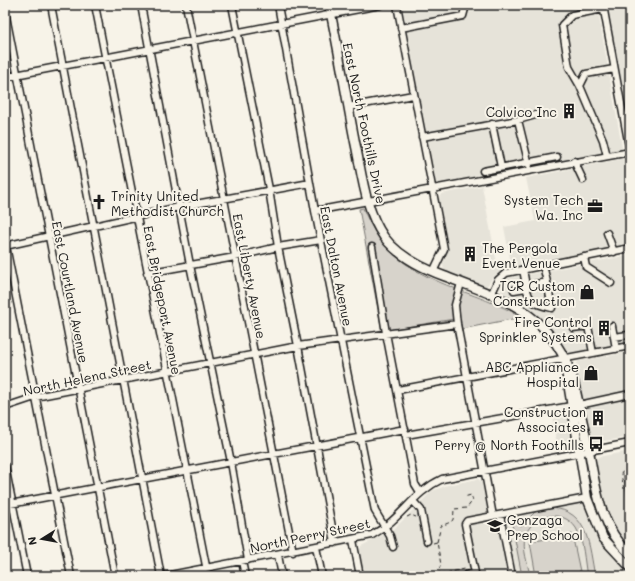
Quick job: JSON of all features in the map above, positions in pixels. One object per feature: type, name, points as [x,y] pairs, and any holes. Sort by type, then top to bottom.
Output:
[{"type":"main road","name":"East North Foothills Drive","points":[[329,5],[368,202],[375,221],[385,237],[402,255],[433,272],[491,295],[525,311],[543,326],[556,342],[564,358],[575,406],[589,451],[599,502],[606,524],[613,536],[630,554]]},
{"type":"main road","name":"East North Foothills Drive","points":[[575,406],[579,453],[588,498],[603,538],[630,567]]},
{"type":"street","points":[[51,5],[161,576]]},
{"type":"street","name":"East Bridgeport Avenue","points":[[95,5],[166,372],[208,576]]},
{"type":"street","points":[[140,5],[190,265],[231,462],[245,561],[245,576]]},
{"type":"street","name":"East Liberty Avenue","points":[[186,5],[292,552]]},
{"type":"street","points":[[232,5],[335,543]]},
{"type":"street","name":"East Dalton Avenue","points":[[278,5],[315,211],[375,511],[386,528],[393,547]]},
{"type":"street","points":[[5,78],[380,5]]},
{"type":"street","points":[[397,5],[413,95],[444,249],[433,272]]},
{"type":"street","points":[[401,28],[463,16],[466,5]]},
{"type":"street","points":[[315,211],[368,202],[574,161],[607,156],[630,152],[603,7],[572,15],[562,25],[569,67],[580,86],[603,140],[607,156]]},
{"type":"street","name":"East Courtland Avenue","points":[[5,11],[115,576]]},
{"type":"street","points":[[580,86],[586,74],[614,69]]},
{"type":"street","points":[[348,107],[413,95]]},
{"type":"street","points":[[422,137],[518,120],[539,114]]},
{"type":"street","points":[[518,120],[530,170]]},
{"type":"street","points":[[492,124],[501,167]]},
{"type":"street","points":[[482,171],[557,157]]},
{"type":"street","points":[[574,161],[583,180]]},
{"type":"street","points":[[71,576],[5,244],[268,189],[310,183]]},
{"type":"street","points":[[607,233],[614,252]]},
{"type":"street","points":[[147,273],[321,240]]},
{"type":"street","points":[[372,247],[386,334],[415,484],[420,492]]},
{"type":"street","points":[[491,295],[498,280],[506,273],[630,248]]},
{"type":"street","points":[[584,257],[586,267],[611,283]]},
{"type":"street","points":[[523,269],[528,298],[533,302],[552,308],[543,265]]},
{"type":"street","points":[[493,274],[498,280]]},
{"type":"street","points":[[514,290],[546,282]]},
{"type":"street","points":[[461,283],[455,306],[457,324],[493,516]]},
{"type":"street","name":"North Helena Street","points":[[5,407],[35,397],[210,365],[298,346],[457,324]]},
{"type":"street","points":[[573,328],[588,326],[593,353]]},
{"type":"street","points":[[612,326],[616,349]]},
{"type":"street","points":[[614,337],[628,335]]},
{"type":"street","points":[[398,390],[630,346]]},
{"type":"street","points":[[5,505],[360,438],[476,424],[575,406],[630,394]]},
{"type":"street","name":"North Perry Street","points":[[167,576],[372,535],[386,528],[420,492],[442,479],[630,443]]},
{"type":"street","points":[[5,466],[27,576]]},
{"type":"street","points":[[466,575],[475,573],[465,522],[588,498]]},
{"type":"street","points":[[413,501],[421,510],[429,540]]},
{"type":"street","points":[[500,514],[512,576]]},
{"type":"street","points":[[353,540],[360,576]]},
{"type":"street","points":[[316,547],[322,576]]},
{"type":"street","points":[[278,555],[282,576]]},
{"type":"path","points":[[624,489],[621,474],[626,466],[630,466]]},
{"type":"path","points":[[464,497],[471,495],[473,500],[467,508],[454,509],[455,518],[453,521],[441,526],[437,542],[441,566],[439,569],[440,575],[465,569],[466,575]]},
{"type":"path","points":[[407,517],[411,515],[418,519]]},
{"type":"path","points":[[429,540],[432,543],[437,542]]},
{"type":"shaded area","points":[[409,5],[597,5],[622,148],[618,152],[441,184],[437,183],[434,179],[403,13],[403,8]]},
{"type":"shaded area","points":[[607,5],[630,5],[630,125]]},
{"type":"shaded area","points":[[630,157],[630,246],[507,269],[495,275],[486,287],[444,271],[443,264],[448,250],[439,199],[441,194],[482,186],[498,269],[511,264],[504,227],[535,221],[526,178]]},
{"type":"shaded area","points":[[363,208],[376,233],[392,252],[410,267],[430,278],[498,305],[522,317],[462,329],[460,318],[382,331],[359,209]]},
{"type":"shaded area","points":[[630,255],[630,343],[569,353],[545,321],[526,306],[505,295],[501,291],[502,283],[509,278]]},
{"type":"shaded area","points":[[630,352],[630,397],[625,398],[630,426],[630,437],[592,443],[574,366],[579,361]]},
{"type":"shaded area","points":[[568,408],[575,447],[558,450],[551,411]]},
{"type":"shaded area","points":[[630,451],[630,552],[607,520],[594,463],[598,457]]},
{"type":"shaded area","points":[[630,467],[629,504],[623,474],[627,468]]},
{"type":"shaded area","name":"Gonzaga Prep School","points":[[478,479],[482,482],[488,515],[584,497],[596,533],[614,559],[630,573],[630,576],[363,576],[359,553],[361,546],[393,530],[432,491],[448,485]]},
{"type":"shaded area","points":[[551,508],[564,510],[573,515],[580,523],[588,542],[595,576],[587,576],[582,545],[576,528],[563,518],[548,516],[540,519],[528,529],[524,546],[530,576],[522,576],[511,519],[519,517],[521,526],[535,512]]},
{"type":"shaded area","points":[[572,534],[581,576],[536,576],[530,542]]},
{"type":"place","name":"Colvico Inc","points":[[569,111]]},
{"type":"place","name":"Trinity United Methodist Church","points":[[99,202]]},
{"type":"place","name":"System Tech Wa. Inc","points":[[595,206]]},
{"type":"place","name":"The Pergola Event Venue","points":[[470,254]]},
{"type":"place","name":"TCR Custom Construction","points":[[587,292]]},
{"type":"place","name":"Fire Control Sprinkler Systems","points":[[604,328]]},
{"type":"place","name":"ABC Appliance Hospital","points":[[591,373]]},
{"type":"place","name":"Construction Associates","points":[[598,418]]},
{"type":"place","name":"Perry @ North Foothills","points":[[596,444]]},
{"type":"place","name":"Gonzaga Prep School","points":[[495,526]]}]
